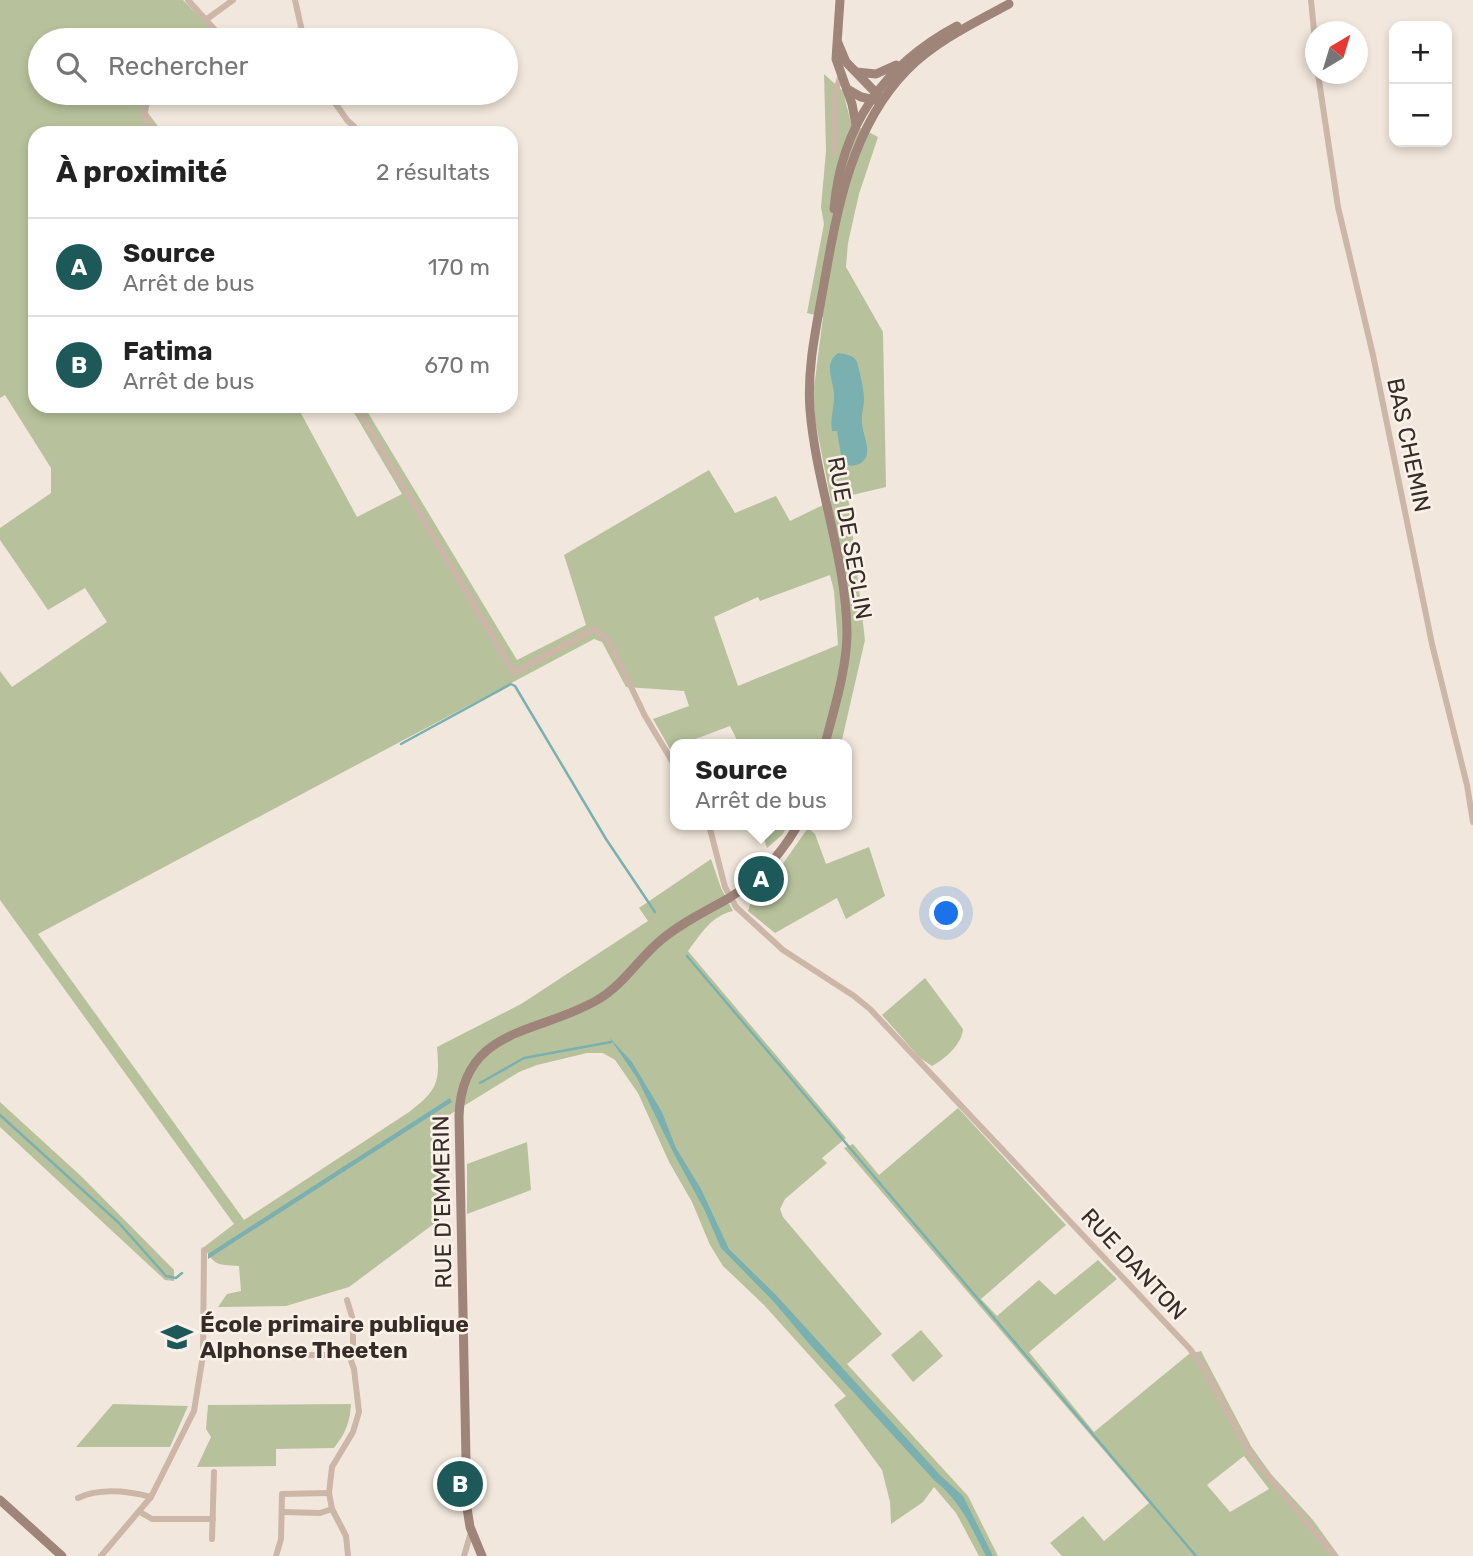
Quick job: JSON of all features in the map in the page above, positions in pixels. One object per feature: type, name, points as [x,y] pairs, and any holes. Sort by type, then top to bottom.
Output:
[{"type":"main road","points":[[840,0],[836,59],[854,110],[856,127]]},
{"type":"main road","points":[[841,75],[855,71],[868,75],[880,73],[957,26],[1014,2]]},
{"type":"main road","points":[[832,239],[855,154],[877,98],[929,51],[1014,2]]},
{"type":"main road","points":[[837,38],[844,58],[877,98]]},
{"type":"main road","points":[[832,239],[838,181],[856,127],[909,57]]},
{"type":"main road","points":[[846,88],[858,95],[877,98]]},
{"type":"main road","name":"RUE DE SECLIN","points":[[826,739],[844,667],[846,621],[811,420],[808,385],[832,239]]},
{"type":"main road","points":[[730,897],[768,866],[795,830]]},
{"type":"main road","name":"RUE D'EMMERIN","points":[[482,1556],[471,1532],[467,1502],[459,1124],[461,1098],[473,1068],[493,1045],[515,1032],[584,1007],[601,998],[663,938],[730,897]]},
{"type":"main road","points":[[0,1500],[62,1556]]},
{"type":"street","points":[[188,0],[213,28]]},
{"type":"street","points":[[207,19],[233,0]]},
{"type":"street","points":[[295,0],[301,28]]},
{"type":"street","points":[[1311,0],[1313,21]]},
{"type":"street","points":[[835,152],[834,96],[841,75]]},
{"type":"street","name":"BAS CHEMIN","points":[[1320,84],[1338,207],[1373,355],[1432,644],[1467,785],[1473,822]]},
{"type":"street","points":[[145,105],[143,111],[151,126]]},
{"type":"street","points":[[336,105],[353,126]]},
{"type":"street","points":[[360,413],[514,673],[594,629],[609,641],[645,716],[670,758]]},
{"type":"street","points":[[710,830],[720,871],[730,897]]},
{"type":"street","name":"RUE DANTON","points":[[730,897],[740,911],[783,950],[859,999],[1190,1349],[1259,1467],[1335,1556]]},
{"type":"street","points":[[101,1556],[151,1497],[194,1411],[203,1355],[204,1252]]},
{"type":"street","points":[[347,1300],[353,1320],[353,1344],[349,1355],[354,1369],[358,1417],[350,1438],[331,1467],[329,1493],[332,1509],[344,1531],[348,1556]]},
{"type":"street","points":[[203,1355],[349,1355]]},
{"type":"street","points":[[212,1539],[214,1472]]},
{"type":"street","points":[[78,1499],[97,1493],[131,1492],[151,1497]]},
{"type":"street","points":[[276,1556],[281,1539],[282,1494],[329,1493]]},
{"type":"street","points":[[282,1512],[320,1513],[332,1509]]},
{"type":"street","points":[[140,1512],[152,1519],[212,1519]]},
{"type":"street","points":[[464,1556],[471,1532]]},
{"type":"green space","points":[[0,0],[183,0],[211,28],[28,28],[28,105],[150,105],[148,113],[158,126],[28,126],[28,413],[301,413],[357,517],[402,494],[354,413],[368,413],[517,660],[586,625],[564,555],[709,470],[735,513],[776,496],[790,521],[831,501],[815,420],[813,395],[823,317],[807,313],[824,224],[821,207],[826,151],[824,74],[843,91],[851,123],[878,137],[859,194],[848,243],[846,267],[883,332],[886,487],[848,496],[865,640],[842,739],[736,739],[730,726],[695,739],[670,739],[670,749],[653,719],[689,706],[684,691],[626,687],[602,642],[594,639],[38,934],[244,1220],[419,1104],[435,1084],[438,1069],[437,1047],[521,1004],[648,921],[639,908],[711,859],[733,911],[713,921],[688,951],[846,1138],[822,1158],[827,1163],[785,1199],[780,1209],[783,1217],[882,1334],[847,1364],[968,1496],[998,1556],[979,1556],[956,1513],[934,1487],[923,1502],[891,1524],[890,1502],[882,1470],[834,1405],[846,1396],[764,1305],[723,1266],[669,1162],[638,1093],[615,1060],[603,1053],[587,1053],[519,1072],[441,1120],[443,1217],[349,1287],[286,1306],[218,1307],[227,1294],[241,1291],[239,1266],[218,1263],[204,1247],[234,1224],[0,900],[0,671],[12,687],[107,622],[85,588],[48,610],[0,540],[0,528],[51,493],[51,468],[5,395],[0,398]],"holes":[[[830,575],[834,591],[838,645],[738,686],[714,617],[758,597],[760,601]]]},
{"type":"green space","points":[[761,830],[785,830],[782,835],[767,848]]},
{"type":"green space","points":[[807,830],[810,830],[815,834],[826,864],[869,847],[885,896],[846,919],[837,898],[775,933],[748,911],[751,901],[777,872]]},
{"type":"green space","points":[[925,978],[963,1029],[960,1040],[952,1050],[932,1066],[920,1058],[882,1015]]},
{"type":"green space","points":[[0,1102],[82,1177],[174,1270],[174,1281],[165,1280],[0,1127]]},
{"type":"green space","points":[[958,1108],[1066,1225],[981,1299],[997,1316],[1039,1280],[1055,1295],[1098,1260],[1117,1279],[1029,1352],[1094,1432],[1189,1354],[1201,1351],[1251,1446],[1271,1474],[1313,1520],[1339,1556],[1062,1556],[1050,1543],[1083,1516],[1104,1541],[1149,1503],[844,1148],[853,1144],[879,1175]],"holes":[[[1244,1456],[1269,1489],[1230,1512],[1207,1485]]]},
{"type":"green space","points":[[527,1142],[531,1190],[467,1214],[467,1164]]},
{"type":"green space","points":[[921,1330],[943,1356],[913,1382],[891,1355]]},
{"type":"green space","points":[[113,1404],[188,1406],[170,1447],[76,1447]]},
{"type":"green space","points":[[351,1404],[346,1428],[334,1448],[276,1449],[276,1466],[197,1467],[211,1437],[206,1429],[208,1405]]},
{"type":"water","points":[[838,353],[849,355],[856,360],[864,392],[862,419],[867,452],[866,458],[854,466],[842,461],[837,431],[832,431],[834,391],[830,368],[833,357]]},
{"type":"water","points":[[609,1037],[632,1062],[662,1112],[676,1148],[701,1189],[729,1249],[776,1295],[940,1475],[963,1496],[993,1556],[986,1556],[952,1497],[811,1346],[774,1302],[721,1248],[637,1078]]},
{"type":"water","points":[[450,1098],[452,1102],[208,1259],[208,1254]]},
{"type":"waterway","points":[[401,744],[511,684],[515,686],[606,839],[655,912]]},
{"type":"waterway","points":[[687,956],[1196,1556]]},
{"type":"waterway","points":[[480,1083],[524,1058],[611,1042]]},
{"type":"waterway","points":[[0,1115],[119,1223],[166,1276],[176,1278],[182,1273]]},
{"type":"place","name":"Source","points":[[761,879]]},
{"type":"place","name":"École primaire publique Alphonse Theeten","points":[[177,1337]]},
{"type":"place","name":"Fatima","points":[[460,1484]]}]
